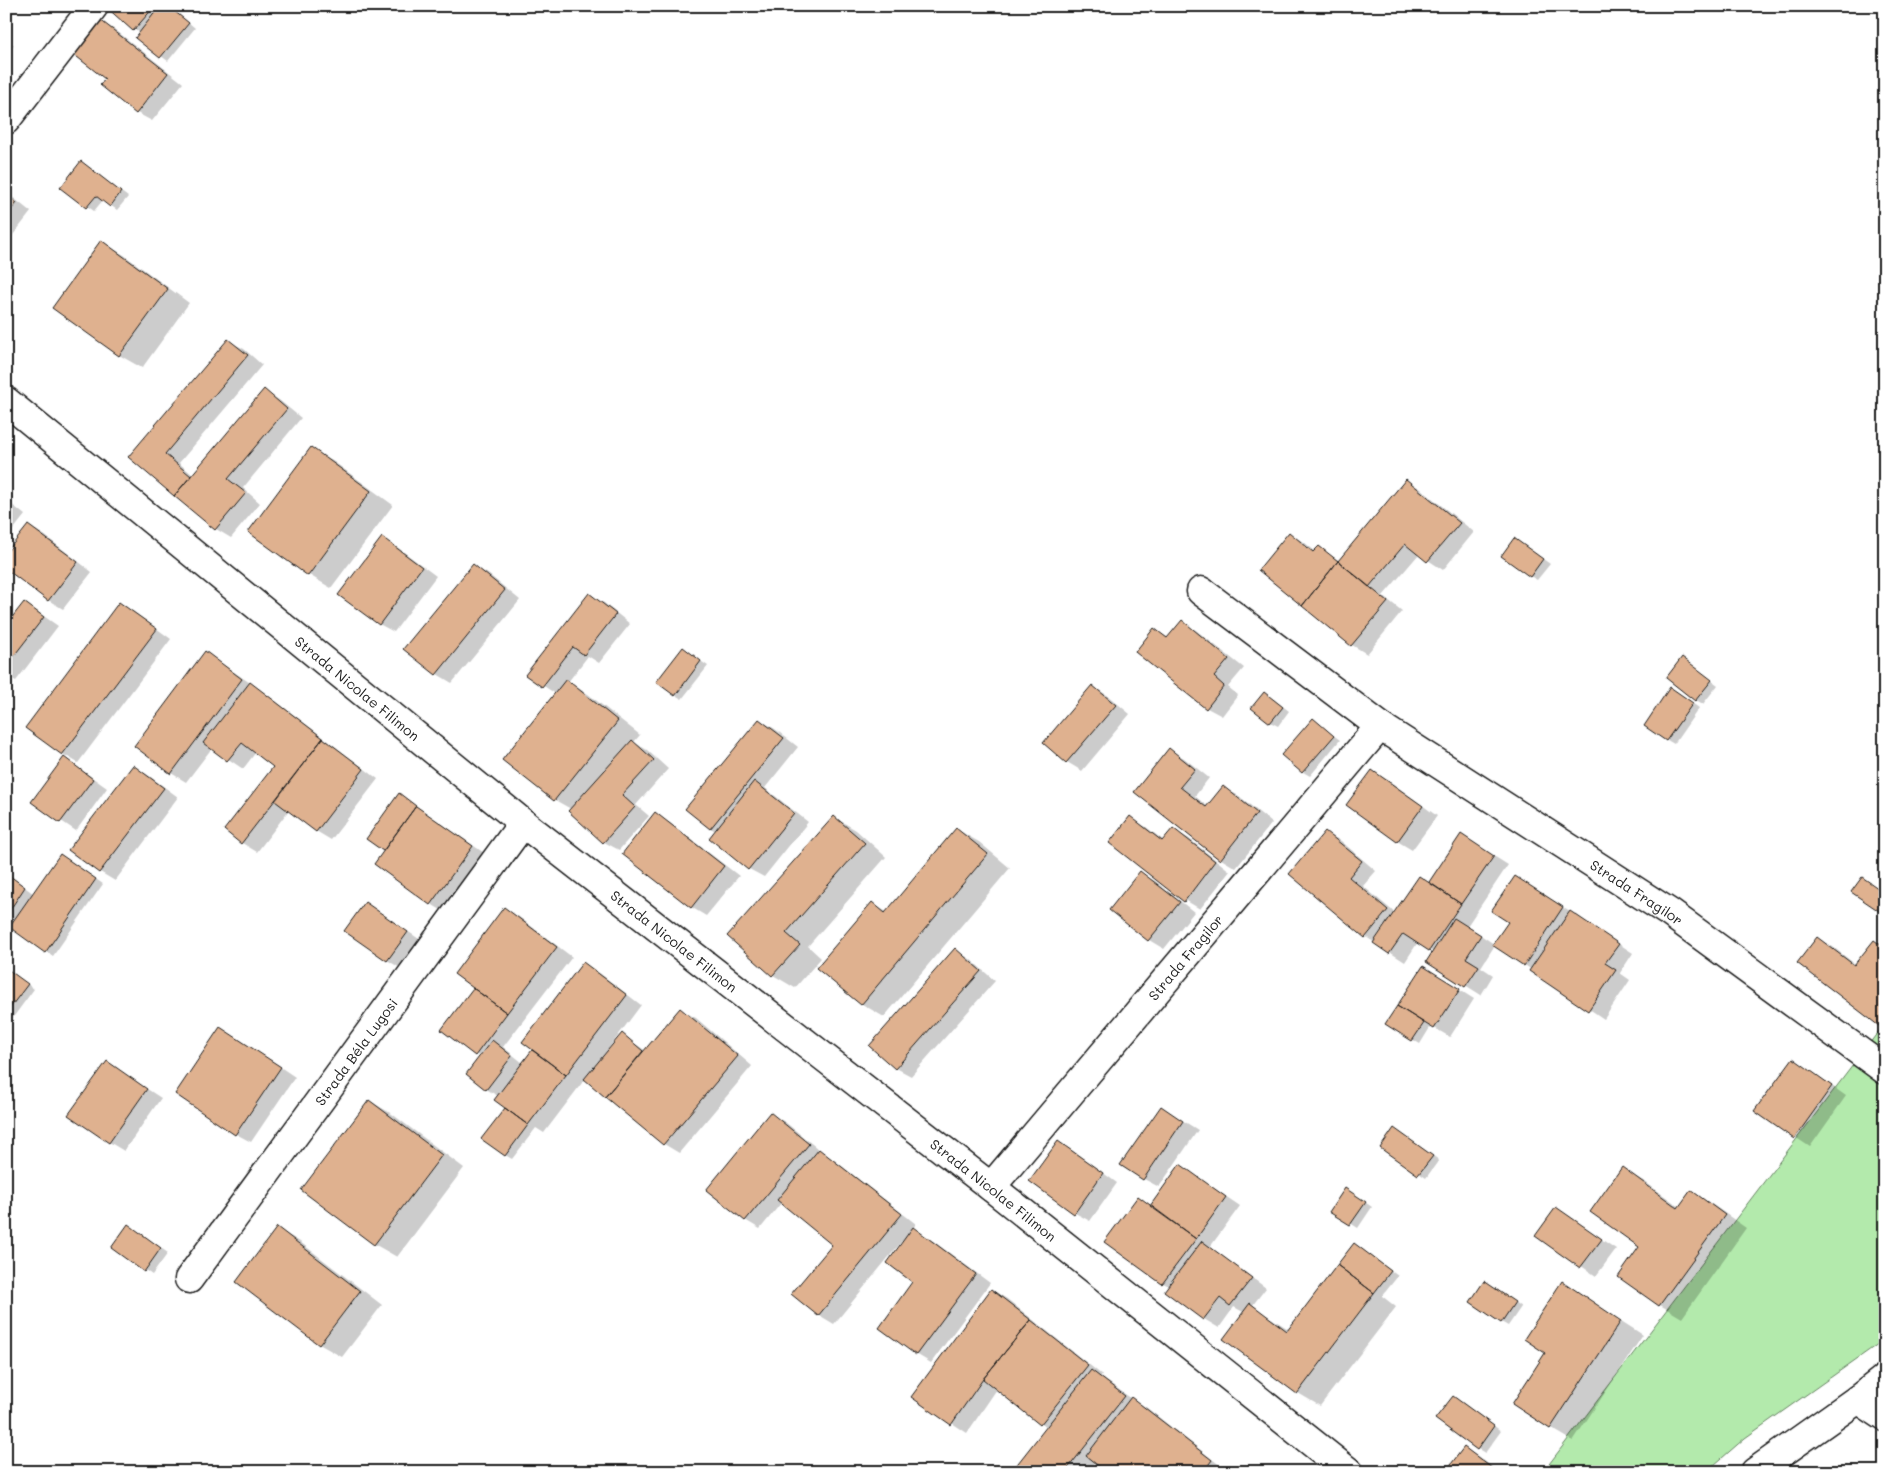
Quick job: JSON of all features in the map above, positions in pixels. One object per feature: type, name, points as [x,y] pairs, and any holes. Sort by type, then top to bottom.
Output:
[{"type":"street","points":[[6,120],[94,6]]},
{"type":"street","name":"Strada Nicolae Filimon","points":[[6,401],[523,824],[992,1187],[1349,1472]]},
{"type":"street","name":"Strada Fragilor","points":[[1201,591],[1380,726],[1670,913],[1885,1070]]},
{"type":"street","name":"Strada Fragilor","points":[[992,1187],[1380,726]]},
{"type":"street","name":"Strada Béla Lugosi","points":[[188,1279],[523,824]]},
{"type":"street","points":[[1755,1472],[1885,1378]]},
{"type":"street","points":[[1858,1399],[1885,1417]]},
{"type":"green space","points":[[1885,1023],[1885,1339],[1745,1438],[1706,1472],[1543,1472]]},
{"type":"building","points":[[105,6],[155,6],[133,31]]},
{"type":"building","points":[[160,6],[168,6],[189,23],[160,58],[135,38]]},
{"type":"building","points":[[99,19],[168,73],[136,114],[100,85],[105,79],[72,53]]},
{"type":"building","points":[[81,161],[121,192],[110,207],[96,196],[86,208],[60,188]]},
{"type":"building","points":[[6,194],[17,203],[6,216]]},
{"type":"building","points":[[101,240],[168,289],[119,356],[52,308]]},
{"type":"building","points":[[228,339],[248,355],[165,454],[191,476],[174,496],[128,457]]},
{"type":"building","points":[[264,389],[287,409],[228,479],[246,493],[215,530],[174,496]]},
{"type":"building","points":[[311,447],[371,491],[308,576],[248,532]]},
{"type":"building","points":[[1406,479],[1460,523],[1427,562],[1405,544],[1369,587],[1338,561]]},
{"type":"building","points":[[28,525],[78,562],[48,601],[6,569],[6,553]]},
{"type":"building","points":[[1289,532],[1313,552],[1319,546],[1338,561],[1302,606],[1258,570]]},
{"type":"building","points":[[382,537],[422,567],[379,625],[338,595]]},
{"type":"building","points":[[1514,538],[1543,559],[1530,577],[1501,556]]},
{"type":"building","points":[[1338,561],[1388,602],[1351,646],[1302,606]]},
{"type":"building","points":[[473,564],[505,590],[436,675],[403,649]]},
{"type":"building","points":[[589,593],[616,614],[584,655],[573,647],[542,687],[525,675]]},
{"type":"building","points":[[24,602],[44,617],[6,666],[6,625]]},
{"type":"building","points":[[119,602],[157,629],[62,755],[25,728]]},
{"type":"building","points":[[1182,620],[1229,659],[1214,677],[1224,686],[1206,709],[1135,652],[1154,628],[1167,638]]},
{"type":"building","points":[[683,647],[701,661],[675,696],[656,682]]},
{"type":"building","points":[[205,651],[242,679],[171,774],[134,746]]},
{"type":"building","points":[[1682,657],[1712,680],[1695,701],[1666,678]]},
{"type":"building","points":[[566,679],[618,721],[554,801],[502,760]]},
{"type":"building","points":[[250,682],[323,738],[241,844],[224,830],[273,767],[242,743],[227,761],[203,743]]},
{"type":"building","points":[[1092,685],[1116,705],[1066,763],[1043,743]]},
{"type":"building","points":[[1670,687],[1693,703],[1666,741],[1644,726]]},
{"type":"building","points":[[1264,692],[1283,707],[1270,723],[1251,708]]},
{"type":"building","points":[[1313,718],[1334,736],[1302,773],[1281,755]]},
{"type":"building","points":[[759,719],[784,738],[710,829],[685,809]]},
{"type":"building","points":[[323,738],[364,769],[316,832],[275,801]]},
{"type":"building","points":[[632,740],[654,760],[622,795],[635,807],[603,843],[568,811]]},
{"type":"building","points":[[1169,748],[1195,769],[1180,787],[1206,807],[1223,786],[1257,813],[1220,860],[1134,792]]},
{"type":"building","points":[[64,757],[93,779],[60,823],[31,802]]},
{"type":"building","points":[[133,765],[164,788],[99,873],[68,850]]},
{"type":"building","points":[[1372,770],[1423,806],[1397,842],[1346,805]]},
{"type":"building","points":[[754,781],[794,813],[748,870],[709,838]]},
{"type":"building","points":[[399,793],[416,806],[383,851],[366,839]]},
{"type":"building","points":[[416,806],[473,846],[430,905],[374,864]]},
{"type":"building","points":[[655,812],[724,866],[691,908],[622,854]]},
{"type":"building","points":[[834,816],[865,843],[786,933],[800,945],[772,976],[727,936]]},
{"type":"building","points":[[1130,816],[1162,841],[1173,828],[1215,861],[1184,902],[1109,843]]},
{"type":"building","points":[[956,828],[988,854],[861,1005],[816,968],[872,902],[885,913]]},
{"type":"building","points":[[1325,831],[1362,861],[1349,877],[1388,910],[1365,938],[1289,874]]},
{"type":"building","points":[[1461,834],[1494,856],[1461,904],[1429,882]]},
{"type":"building","points":[[60,854],[96,879],[45,953],[9,927]]},
{"type":"building","points":[[1140,871],[1180,902],[1148,941],[1109,910]]},
{"type":"building","points":[[6,873],[25,887],[6,916]]},
{"type":"building","points":[[1419,876],[1461,904],[1429,951],[1403,934],[1389,954],[1373,943]]},
{"type":"building","points":[[1515,876],[1563,907],[1524,966],[1492,945],[1508,922],[1491,911]]},
{"type":"building","points":[[1862,877],[1885,893],[1885,915],[1851,892]]},
{"type":"building","points":[[365,902],[408,932],[387,961],[344,931]]},
{"type":"building","points":[[504,907],[557,947],[507,1013],[454,974]]},
{"type":"building","points":[[1570,911],[1619,944],[1605,963],[1616,970],[1588,1011],[1529,971]]},
{"type":"building","points":[[1454,918],[1481,935],[1466,958],[1479,966],[1465,987],[1426,962]]},
{"type":"building","points":[[1817,937],[1854,965],[1874,940],[1885,948],[1885,1019],[1879,1026],[1797,963]]},
{"type":"building","points":[[955,948],[981,971],[895,1069],[869,1046]]},
{"type":"building","points":[[583,962],[627,995],[566,1075],[522,1042]]},
{"type":"building","points":[[1423,966],[1460,989],[1434,1029],[1397,1006]]},
{"type":"building","points":[[6,968],[28,984],[6,1013]]},
{"type":"building","points":[[473,988],[507,1013],[475,1056],[441,1030]]},
{"type":"building","points":[[1397,1006],[1424,1023],[1412,1041],[1385,1024]]},
{"type":"building","points":[[680,1008],[738,1056],[663,1145],[605,1097]]},
{"type":"building","points":[[220,1027],[281,1067],[235,1135],[175,1094]]},
{"type":"building","points":[[622,1033],[643,1051],[605,1097],[584,1079]]},
{"type":"building","points":[[492,1040],[512,1056],[486,1090],[466,1074]]},
{"type":"building","points":[[532,1050],[566,1075],[528,1125],[494,1100]]},
{"type":"building","points":[[1793,1058],[1832,1086],[1794,1139],[1754,1111]]},
{"type":"building","points":[[107,1061],[147,1089],[109,1143],[68,1115]]},
{"type":"building","points":[[369,1100],[442,1155],[374,1245],[301,1190]]},
{"type":"building","points":[[1161,1106],[1183,1121],[1143,1180],[1120,1165]]},
{"type":"building","points":[[505,1108],[528,1125],[505,1156],[481,1139]]},
{"type":"building","points":[[770,1112],[809,1144],[745,1221],[706,1190]]},
{"type":"building","points":[[1394,1128],[1433,1156],[1418,1175],[1380,1148]]},
{"type":"building","points":[[1058,1141],[1103,1173],[1074,1214],[1029,1181]]},
{"type":"building","points":[[819,1149],[902,1214],[818,1316],[791,1294],[832,1245],[777,1200]]},
{"type":"building","points":[[1180,1164],[1226,1197],[1196,1239],[1150,1206]]},
{"type":"building","points":[[1622,1167],[1678,1208],[1691,1190],[1725,1215],[1659,1306],[1618,1277],[1639,1247],[1590,1212]]},
{"type":"building","points":[[1345,1188],[1366,1202],[1350,1225],[1329,1212]]},
{"type":"building","points":[[1138,1196],[1196,1239],[1162,1284],[1104,1242]]},
{"type":"building","points":[[1556,1207],[1602,1239],[1580,1268],[1535,1236]]},
{"type":"building","points":[[128,1224],[161,1248],[144,1272],[111,1248]]},
{"type":"building","points":[[277,1227],[360,1291],[319,1345],[236,1282]]},
{"type":"building","points":[[913,1227],[976,1274],[916,1355],[879,1328],[912,1282],[887,1263]]},
{"type":"building","points":[[1202,1241],[1252,1278],[1230,1306],[1220,1298],[1203,1320],[1164,1291]]},
{"type":"building","points":[[1354,1243],[1391,1271],[1374,1293],[1337,1265]]},
{"type":"building","points":[[1337,1265],[1374,1293],[1297,1394],[1223,1339],[1250,1303],[1287,1331]]},
{"type":"building","points":[[1484,1281],[1515,1302],[1501,1323],[1470,1302]]},
{"type":"building","points":[[1562,1281],[1621,1321],[1550,1429],[1512,1404],[1545,1353],[1524,1339]]},
{"type":"building","points":[[991,1289],[1031,1320],[983,1379],[951,1425],[911,1397]]},
{"type":"building","points":[[1031,1320],[1088,1365],[1040,1425],[983,1379]]},
{"type":"building","points":[[1091,1370],[1125,1396],[1065,1472],[1011,1472]]},
{"type":"building","points":[[1453,1396],[1494,1426],[1477,1450],[1435,1419]]},
{"type":"building","points":[[1131,1397],[1212,1460],[1203,1472],[1106,1472],[1086,1456]]},
{"type":"building","points":[[1464,1447],[1497,1472],[1445,1472]]}]
